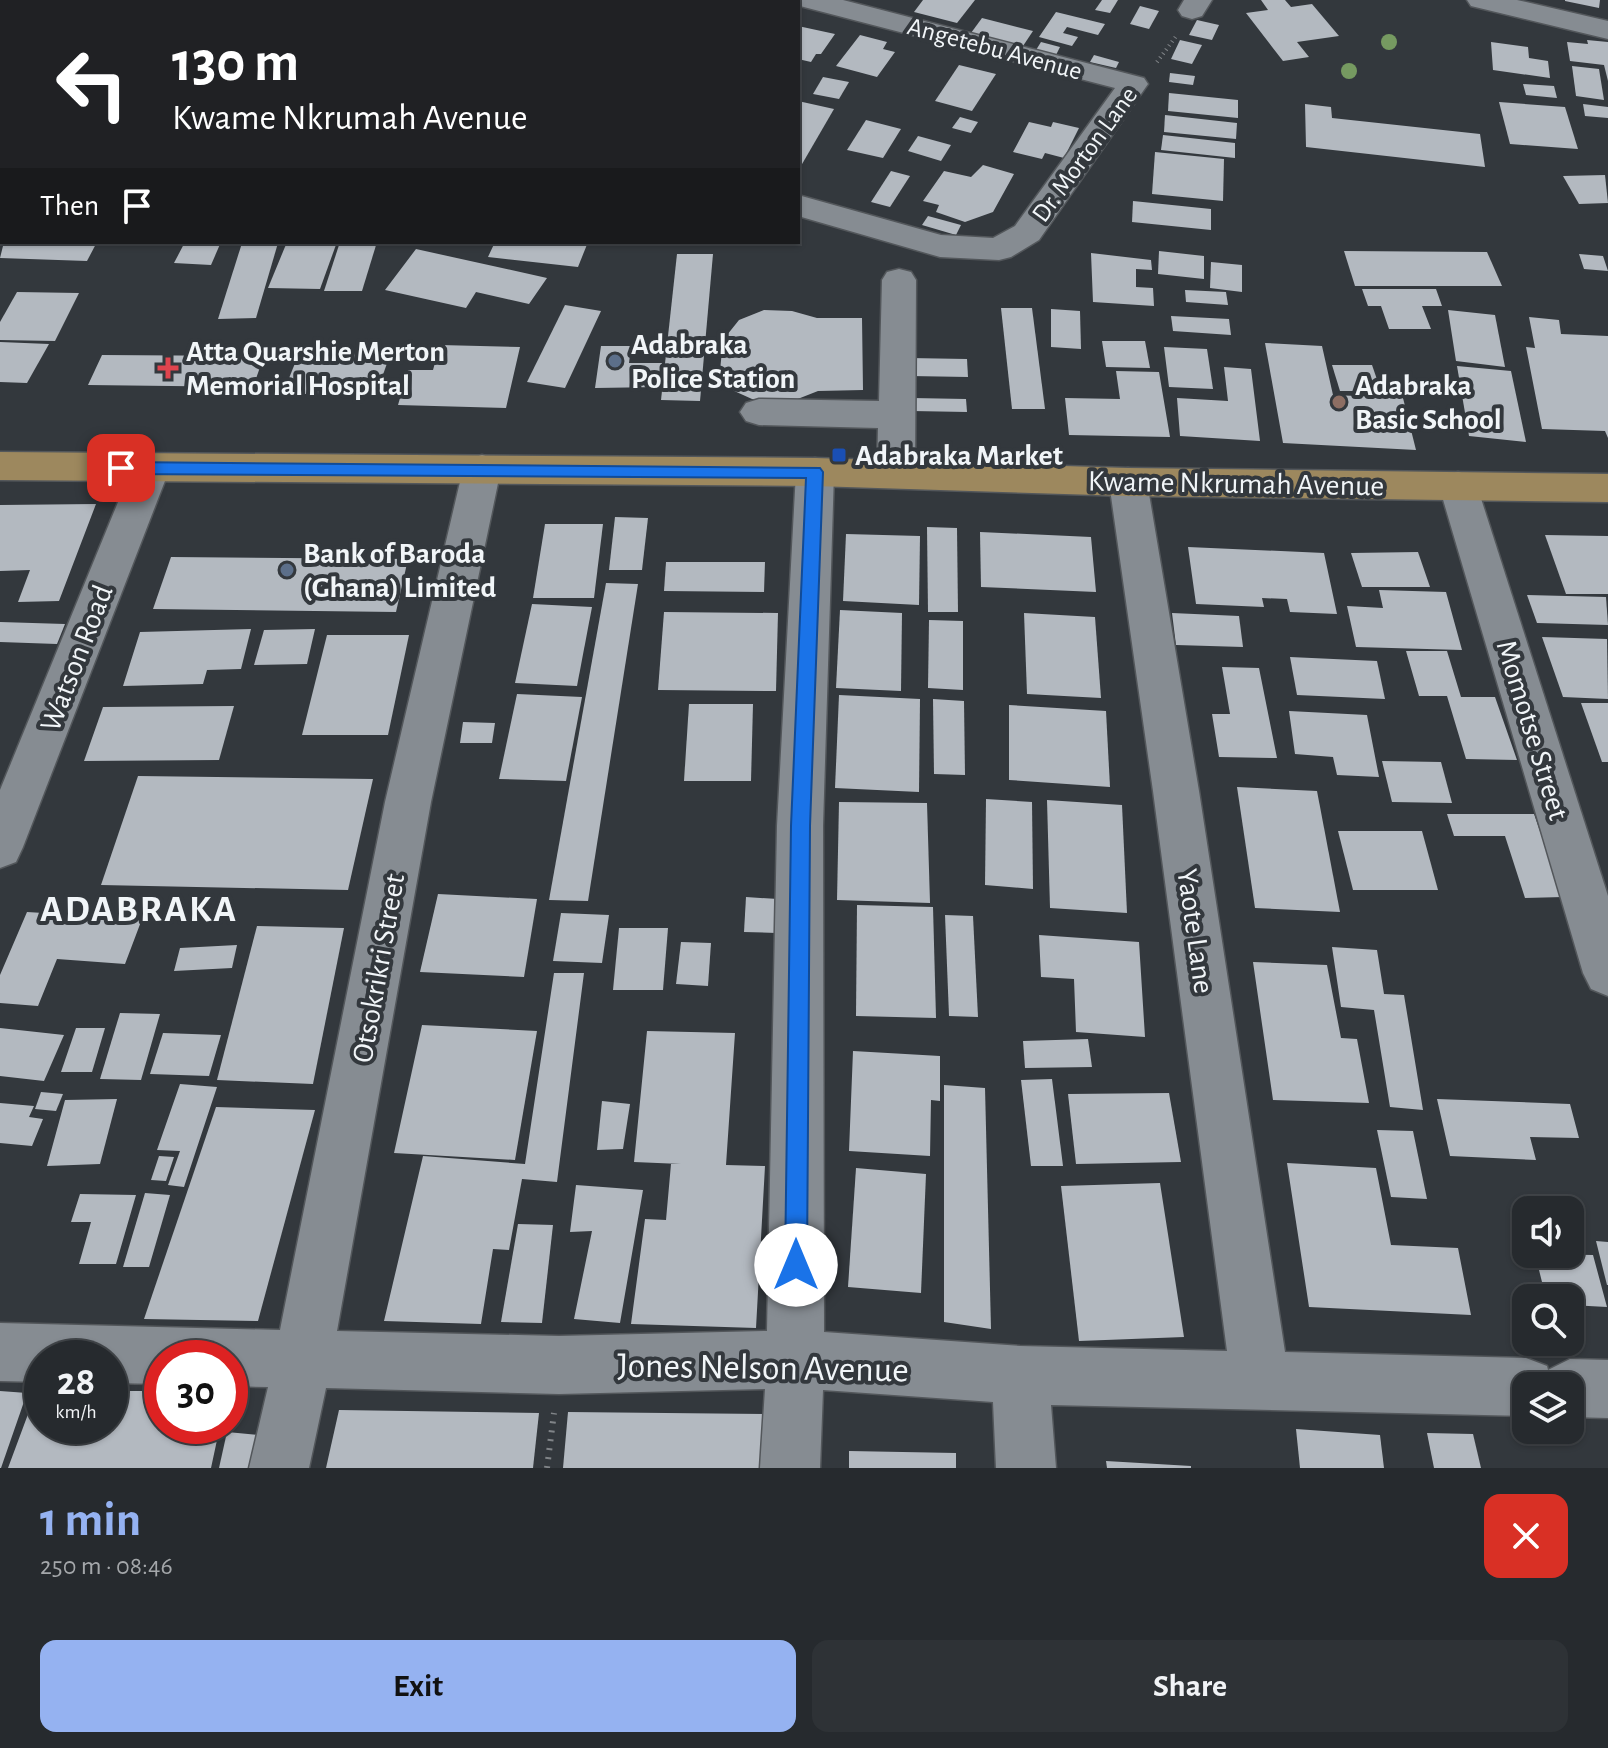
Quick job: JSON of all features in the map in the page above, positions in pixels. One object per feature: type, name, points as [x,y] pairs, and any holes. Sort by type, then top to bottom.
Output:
[{"type":"main road","name":"Kwame Nkrumah Avenue","points":[[0,466],[815,472],[1128,482],[1608,488]]},
{"type":"street","name":"Angetebu Avenue","points":[[810,0],[1133,84]]},
{"type":"street","points":[[1481,0],[1608,30]]},
{"type":"street","name":"Dr. Morton Lane","points":[[800,206],[940,246],[999,249],[1027,233],[1133,84]]},
{"type":"street","points":[[896,474],[899,280]]},
{"type":"street","points":[[759,412],[897,415]]},
{"type":"street","name":"Watson Road","points":[[0,847],[151,468]]},
{"type":"street","name":"Otsokrikri Street","points":[[279,1468],[303,1359],[408,802],[482,469]]},
{"type":"street","points":[[790,1468],[795,1359],[800,826],[815,472]]},
{"type":"street","name":"Yaote Lane","points":[[1128,482],[1176,791],[1260,1380]]},
{"type":"street","name":"Momotse Street","points":[[1458,486],[1608,973]]},
{"type":"street","name":"Jones Nelson Avenue","points":[[0,1352],[551,1365],[795,1359],[1020,1375],[1512,1387]]},
{"type":"street","points":[[1020,1375],[1026,1468]]},
{"type":"street","points":[[1584,1388],[1608,1389]]},
{"type":"path","name":"Dr. Morton Lane","points":[[1133,84],[1165,53],[1195,5]]},
{"type":"building","points":[[923,0],[975,0],[957,23],[914,12]]},
{"type":"building","points":[[1102,0],[1118,0],[1110,13],[1095,10]]},
{"type":"building","points":[[1261,0],[1285,0],[1291,7],[1312,4],[1339,36],[1297,42],[1309,57],[1283,61],[1246,13],[1268,10]]},
{"type":"building","points":[[1565,0],[1600,0],[1599,8]]},
{"type":"building","points":[[1140,6],[1159,11],[1149,29],[1130,24]]},
{"type":"building","points":[[1056,12],[1105,24],[1098,35],[1067,27],[1063,33],[1078,37],[1072,46],[1039,37]]},
{"type":"building","points":[[982,18],[1033,31],[1023,46],[971,33]]},
{"type":"building","points":[[1197,20],[1219,25],[1212,40],[1189,35]]},
{"type":"building","points":[[800,26],[835,34],[811,62],[800,59]]},
{"type":"building","points":[[860,35],[887,42],[883,49],[895,52],[877,77],[836,66]]},
{"type":"building","points":[[1180,40],[1202,45],[1192,64],[1171,59]]},
{"type":"building","points":[[1587,40],[1608,42],[1608,81],[1604,65],[1570,61],[1567,42],[1588,44]]},
{"type":"building","points":[[1041,42],[1060,47],[1056,55],[1036,50]]},
{"type":"building","points":[[1491,42],[1528,47],[1529,58],[1548,61],[1550,78],[1493,70]]},
{"type":"building","points":[[1094,55],[1119,62],[1116,68],[1090,62]]},
{"type":"building","points":[[959,65],[996,74],[972,111],[935,101]]},
{"type":"building","points":[[1572,66],[1599,69],[1604,100],[1576,96]]},
{"type":"building","points":[[1170,73],[1195,76],[1193,85],[1169,82]]},
{"type":"building","points":[[823,77],[849,82],[839,99],[813,94]]},
{"type":"building","points":[[1523,84],[1554,86],[1557,98],[1526,95]]},
{"type":"building","points":[[1169,93],[1238,100],[1238,118],[1168,111]]},
{"type":"building","points":[[800,101],[834,109],[800,168]]},
{"type":"building","points":[[1499,102],[1565,107],[1578,149],[1510,144]]},
{"type":"building","points":[[1305,104],[1331,107],[1332,118],[1480,134],[1485,167],[1306,147]]},
{"type":"building","points":[[1583,104],[1608,107],[1608,118],[1585,116]]},
{"type":"building","points":[[1165,115],[1237,123],[1236,139],[1164,132]]},
{"type":"building","points":[[960,117],[978,122],[971,133],[952,128]]},
{"type":"building","points":[[866,120],[901,129],[883,158],[847,150]]},
{"type":"building","points":[[1029,122],[1051,127],[1053,122],[1079,128],[1064,158],[1045,153],[1042,159],[1013,152]]},
{"type":"building","points":[[1163,135],[1235,143],[1235,158],[1161,150]]},
{"type":"building","points":[[918,136],[951,145],[941,161],[908,151]]},
{"type":"building","points":[[1155,152],[1224,159],[1223,201],[1152,194]]},
{"type":"building","points":[[983,165],[1014,174],[993,212],[965,222],[936,212],[939,205],[923,201],[944,171],[971,177]]},
{"type":"building","points":[[891,171],[910,176],[890,207],[871,202]]},
{"type":"building","points":[[1605,175],[1608,203],[1579,204],[1563,176]]},
{"type":"building","points":[[1133,201],[1211,209],[1211,230],[1132,222]]},
{"type":"building","points":[[928,216],[961,225],[956,235],[922,225]]},
{"type":"building","points":[[4,244],[96,244],[87,261],[0,258]]},
{"type":"building","points":[[184,244],[220,244],[211,265],[174,263]]},
{"type":"building","points":[[242,244],[278,244],[256,318],[218,319]]},
{"type":"building","points":[[286,244],[336,244],[320,289],[268,288]]},
{"type":"building","points":[[339,244],[376,244],[362,291],[324,291]]},
{"type":"building","points":[[494,244],[587,244],[578,267],[488,257]]},
{"type":"building","points":[[416,249],[547,278],[529,304],[476,292],[466,308],[385,290]]},
{"type":"building","points":[[1159,251],[1204,256],[1204,279],[1158,274]]},
{"type":"building","points":[[1344,251],[1487,252],[1502,286],[1355,286]]},
{"type":"building","points":[[1091,253],[1151,260],[1152,270],[1136,269],[1136,287],[1153,288],[1154,306],[1093,302]]},
{"type":"building","points":[[677,254],[713,254],[700,401],[661,400]]},
{"type":"building","points":[[1579,254],[1603,256],[1608,271],[1584,269]]},
{"type":"building","points":[[1211,262],[1242,265],[1242,292],[1210,288]]},
{"type":"building","points":[[1362,289],[1436,289],[1442,306],[1422,306],[1431,329],[1389,329],[1381,306],[1368,306]]},
{"type":"building","points":[[1185,290],[1226,292],[1228,305],[1186,302]]},
{"type":"building","points":[[17,292],[79,293],[55,341],[0,340],[0,322]]},
{"type":"building","points":[[565,305],[601,311],[565,388],[527,382]]},
{"type":"building","points":[[1001,308],[1032,308],[1045,409],[1012,409]]},
{"type":"building","points":[[1051,309],[1080,311],[1081,349],[1051,347]]},
{"type":"building","points":[[764,310],[792,311],[817,318],[862,318],[863,390],[818,391],[790,402],[752,399],[732,390],[720,371],[723,340],[739,320]]},
{"type":"building","points":[[1448,310],[1495,315],[1505,367],[1456,361]]},
{"type":"building","points":[[1171,316],[1229,319],[1231,335],[1173,331]]},
{"type":"building","points":[[1529,317],[1559,320],[1561,334],[1608,336],[1608,438],[1605,431],[1542,429],[1526,347],[1535,348]]},
{"type":"building","points":[[1102,341],[1145,341],[1150,368],[1106,367]]},
{"type":"building","points":[[0,342],[49,344],[27,383],[0,382]]},
{"type":"building","points":[[1265,343],[1322,346],[1333,395],[1403,398],[1416,450],[1283,443]]},
{"type":"building","points":[[440,345],[520,347],[506,408],[398,405],[408,370],[433,370]]},
{"type":"building","points":[[601,346],[631,346],[629,363],[662,363],[659,387],[595,388]]},
{"type":"building","points":[[1164,347],[1207,349],[1213,389],[1169,387]]},
{"type":"building","points":[[300,351],[390,355],[375,397],[283,393]]},
{"type":"building","points":[[102,355],[264,356],[253,387],[88,385]]},
{"type":"building","points":[[909,358],[967,359],[968,377],[910,376]]},
{"type":"building","points":[[1332,365],[1372,365],[1381,391],[1340,391]]},
{"type":"building","points":[[1457,366],[1511,371],[1526,442],[1469,436]]},
{"type":"building","points":[[1224,367],[1251,369],[1260,441],[1180,436],[1177,398],[1228,401]]},
{"type":"building","points":[[1116,371],[1159,372],[1170,437],[1069,435],[1065,398],[1120,399]]},
{"type":"building","points":[[912,398],[966,399],[967,412],[912,411]]},
{"type":"building","points":[[96,504],[59,601],[18,602],[30,570],[0,571],[0,505]]},
{"type":"building","points":[[615,517],[648,518],[642,570],[609,570]]},
{"type":"building","points":[[545,524],[603,524],[594,598],[533,598]]},
{"type":"building","points":[[927,527],[957,528],[958,612],[928,612]]},
{"type":"building","points":[[980,532],[1091,537],[1096,592],[981,587]]},
{"type":"building","points":[[846,534],[920,536],[919,605],[843,601]]},
{"type":"building","points":[[1545,535],[1608,536],[1608,594],[1566,594]]},
{"type":"building","points":[[1188,547],[1324,553],[1337,614],[1290,612],[1287,599],[1262,598],[1264,607],[1196,604]]},
{"type":"building","points":[[1418,552],[1430,587],[1362,587],[1351,553]]},
{"type":"building","points":[[171,557],[408,559],[396,612],[153,609]]},
{"type":"building","points":[[666,562],[765,562],[764,592],[664,591]]},
{"type":"building","points":[[606,583],[638,584],[588,901],[549,900]]},
{"type":"building","points":[[1379,590],[1446,592],[1462,650],[1356,647],[1347,606],[1383,608]]},
{"type":"building","points":[[1527,595],[1606,597],[1608,625],[1537,623]]},
{"type":"building","points":[[532,604],[592,607],[577,686],[515,683]]},
{"type":"building","points":[[840,610],[902,613],[901,691],[836,688]]},
{"type":"building","points":[[664,612],[778,613],[776,691],[658,690]]},
{"type":"building","points":[[1024,613],[1095,617],[1101,698],[1027,694]]},
{"type":"building","points":[[1172,613],[1239,616],[1243,647],[1176,645]]},
{"type":"building","points":[[929,620],[963,621],[963,690],[928,688]]},
{"type":"building","points":[[0,622],[65,624],[57,644],[0,642]]},
{"type":"building","points":[[251,629],[241,669],[207,670],[203,684],[123,686],[140,632]]},
{"type":"building","points":[[315,629],[307,664],[254,665],[264,630]]},
{"type":"building","points":[[327,635],[409,635],[388,735],[302,735]]},
{"type":"building","points":[[1542,637],[1607,639],[1608,699],[1563,697]]},
{"type":"building","points":[[1406,651],[1447,651],[1461,697],[1495,697],[1517,760],[1466,759],[1447,696],[1419,696]]},
{"type":"building","points":[[1290,657],[1377,661],[1385,699],[1297,695]]},
{"type":"building","points":[[1222,667],[1259,668],[1277,758],[1219,757],[1212,714],[1230,714]]},
{"type":"building","points":[[517,694],[582,697],[566,781],[499,779]]},
{"type":"building","points":[[839,695],[920,699],[919,792],[835,788]]},
{"type":"building","points":[[933,699],[964,701],[965,775],[934,774]]},
{"type":"building","points":[[1581,703],[1608,703],[1608,762],[1602,762]]},
{"type":"building","points":[[689,704],[753,704],[751,781],[684,781]]},
{"type":"building","points":[[1009,705],[1106,711],[1110,787],[1009,780]]},
{"type":"building","points":[[234,706],[219,760],[84,761],[103,707]]},
{"type":"building","points":[[1289,711],[1367,715],[1379,777],[1337,775],[1333,757],[1295,754]]},
{"type":"building","points":[[463,722],[495,723],[492,743],[460,743]]},
{"type":"building","points":[[1382,761],[1441,762],[1452,803],[1392,802]]},
{"type":"building","points":[[138,776],[373,779],[348,890],[101,885]]},
{"type":"building","points":[[1237,787],[1317,791],[1340,912],[1255,908]]},
{"type":"building","points":[[986,799],[1032,802],[1033,889],[985,885]]},
{"type":"building","points":[[1047,800],[1122,805],[1127,913],[1050,908]]},
{"type":"building","points":[[839,802],[927,803],[930,903],[837,900]]},
{"type":"building","points":[[1447,814],[1534,814],[1563,897],[1525,898],[1505,836],[1454,836]]},
{"type":"building","points":[[1338,831],[1422,831],[1438,890],[1353,890]]},
{"type":"building","points":[[438,894],[537,899],[524,977],[420,972]]},
{"type":"building","points":[[746,897],[778,899],[777,933],[744,932]]},
{"type":"building","points":[[857,905],[933,907],[936,1018],[856,1016]]},
{"type":"building","points":[[27,912],[142,919],[125,964],[57,959],[38,1006],[0,1003],[0,975]]},
{"type":"building","points":[[561,913],[609,915],[602,963],[553,961]]},
{"type":"building","points":[[945,915],[973,916],[978,1017],[949,1016]]},
{"type":"building","points":[[257,926],[344,928],[313,1084],[217,1080]]},
{"type":"building","points":[[619,928],[668,928],[663,990],[613,990]]},
{"type":"building","points":[[1039,935],[1139,942],[1145,1037],[1076,1032],[1074,979],[1041,977]]},
{"type":"building","points":[[681,942],[711,943],[708,986],[676,984]]},
{"type":"building","points":[[237,945],[232,968],[174,971],[180,948]]},
{"type":"building","points":[[1332,947],[1377,950],[1384,994],[1404,995],[1423,1110],[1390,1107],[1374,1010],[1341,1007]]},
{"type":"building","points":[[1253,962],[1327,965],[1341,1038],[1357,1039],[1369,1103],[1273,1100]]},
{"type":"building","points":[[554,973],[584,973],[557,1182],[522,1179],[509,1250],[493,1249],[481,1324],[384,1321],[423,1156],[525,1164]]},
{"type":"building","points":[[120,1013],[160,1014],[141,1080],[100,1079]]},
{"type":"building","points":[[422,1025],[537,1031],[515,1160],[394,1153]]},
{"type":"building","points":[[0,1028],[64,1035],[44,1081],[0,1076]]},
{"type":"building","points":[[76,1028],[105,1028],[92,1072],[61,1072]]},
{"type":"building","points":[[647,1031],[735,1033],[726,1165],[765,1166],[756,1328],[631,1324],[645,1219],[666,1220],[671,1164],[681,1164],[634,1162]]},
{"type":"building","points":[[163,1033],[221,1035],[209,1076],[150,1074]]},
{"type":"building","points":[[1088,1039],[1092,1067],[1025,1068],[1023,1041]]},
{"type":"building","points":[[853,1051],[940,1056],[940,1101],[931,1100],[930,1156],[849,1151]]},
{"type":"building","points":[[1052,1079],[1063,1166],[1031,1166],[1021,1080]]},
{"type":"building","points":[[180,1084],[217,1087],[184,1187],[168,1185],[180,1151],[157,1150]]},
{"type":"building","points":[[944,1085],[985,1088],[991,1329],[944,1322]]},
{"type":"building","points":[[41,1092],[63,1094],[56,1111],[35,1109]]},
{"type":"building","points":[[1169,1093],[1181,1162],[1076,1164],[1068,1094]]},
{"type":"building","points":[[117,1099],[100,1164],[47,1166],[65,1100]]},
{"type":"building","points":[[1437,1099],[1570,1104],[1579,1138],[1530,1137],[1536,1160],[1450,1156]]},
{"type":"building","points":[[602,1101],[630,1104],[623,1149],[597,1150]]},
{"type":"building","points":[[0,1103],[34,1106],[29,1117],[43,1119],[32,1146],[0,1143]]},
{"type":"building","points":[[216,1107],[315,1110],[258,1321],[144,1319]]},
{"type":"building","points":[[1377,1130],[1413,1131],[1427,1199],[1391,1197]]},
{"type":"building","points":[[159,1156],[174,1157],[166,1181],[151,1180]]},
{"type":"building","points":[[1287,1163],[1376,1168],[1391,1245],[1458,1248],[1471,1315],[1309,1307]]},
{"type":"building","points":[[856,1168],[926,1174],[921,1293],[848,1287]]},
{"type":"building","points":[[1160,1183],[1184,1337],[1079,1341],[1061,1186]]},
{"type":"building","points":[[576,1185],[643,1190],[620,1323],[574,1319],[592,1231],[570,1232]]},
{"type":"building","points":[[145,1193],[170,1195],[149,1267],[123,1267]]},
{"type":"building","points":[[80,1194],[136,1195],[116,1264],[79,1264],[91,1222],[71,1222]]},
{"type":"building","points":[[518,1224],[553,1225],[542,1323],[501,1322]]},
{"type":"building","points":[[1596,1241],[1608,1242],[1608,1285],[1607,1285]]},
{"type":"building","points":[[1584,1255],[1593,1255],[1607,1307],[1584,1306],[1584,1284],[1542,1284],[1538,1268],[1584,1268]]},
{"type":"building","points":[[0,1391],[24,1393],[24,1402],[0,1468]]},
{"type":"building","points":[[128,1391],[144,1391],[144,1444],[216,1444],[211,1468],[8,1468],[24,1425],[24,1444],[128,1444]]},
{"type":"building","points":[[339,1410],[539,1413],[533,1468],[326,1468]]},
{"type":"building","points":[[568,1412],[764,1414],[761,1468],[563,1468]]},
{"type":"building","points":[[1296,1429],[1380,1435],[1384,1468],[1300,1468]]},
{"type":"building","points":[[1427,1433],[1473,1434],[1481,1468],[1434,1468]]},
{"type":"building","points":[[248,1434],[260,1435],[254,1468],[219,1468],[224,1444],[248,1444]]},
{"type":"building","points":[[849,1451],[956,1453],[956,1468],[849,1468]]},
{"type":"building","points":[[1106,1461],[1191,1466],[1191,1468],[1107,1468]]},
{"type":"place","name":"Adabraka Police Station","points":[[615,361]]},
{"type":"place","name":"Atta Quarshie Merton Memorial Hospital","points":[[168,368]]},
{"type":"place","name":"Adabraka Basic School","points":[[1339,402]]},
{"type":"place","name":"Adabraka Market","points":[[839,455]]},
{"type":"place","name":"Bank of Baroda (Ghana) Limited","points":[[287,570]]},
{"type":"district","name":"ADABRAKA","points":[[139,908]]},
{"type":"route","points":[[121,468],[815,472],[800,826],[796,1265]]}]
